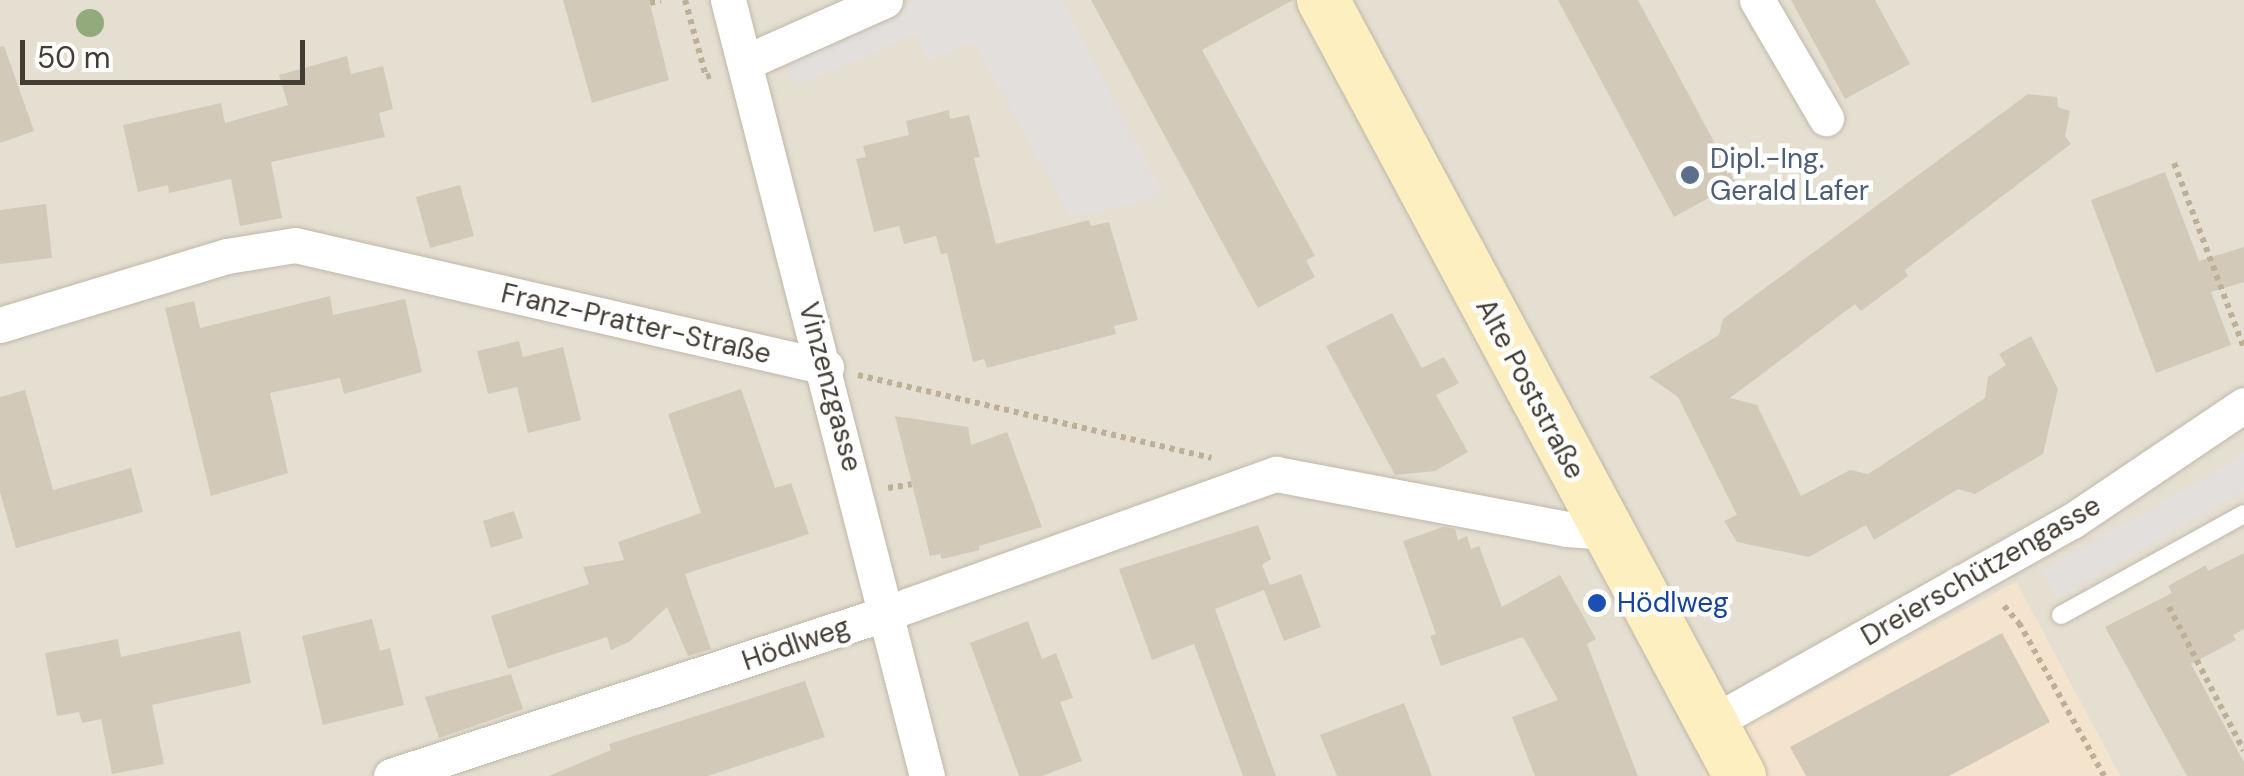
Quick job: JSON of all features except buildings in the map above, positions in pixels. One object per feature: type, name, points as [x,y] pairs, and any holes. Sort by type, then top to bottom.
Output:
[{"type":"main road","name":"Alte Poststraße","points":[[1323,0],[1740,776]]},
{"type":"street","name":"Vinzenzgasse","points":[[728,0],[826,368],[927,776]]},
{"type":"street","points":[[746,62],[886,0]]},
{"type":"street","points":[[1757,0],[1826,118]]},
{"type":"street","name":"Franz-Pratter-Straße","points":[[0,325],[227,256],[295,245],[826,368]]},
{"type":"street","name":"Dreierschützengasse","points":[[1710,724],[2072,522],[2244,405]]},
{"type":"street","points":[[1276,474],[1566,529],[1608,532]]},
{"type":"street","name":"Hödlweg","points":[[390,776],[887,613],[1276,474]]},
{"type":"lane","points":[[2061,615],[2244,514]]},
{"type":"path","points":[[650,3],[661,0]]},
{"type":"path","points":[[2174,162],[2244,348]]},
{"type":"path","points":[[826,368],[1276,474]]},
{"type":"path","points":[[2004,606],[2019,623],[2104,776]]},
{"type":"path","points":[[2169,607],[2244,751]]},
{"type":"shaded area","points":[[0,0],[2244,0],[2244,776],[2120,776],[2016,582],[1769,716],[1710,723],[1703,776],[0,776]]},
{"type":"shaded area","points":[[917,0],[1063,0],[1164,197],[1070,217],[974,42],[928,61],[916,34],[796,86],[782,59]]},
{"type":"shaded area","points":[[2244,449],[2244,490],[2057,599],[2042,571],[2237,459]]},
{"type":"shaded area","points":[[2016,582],[2120,776],[1703,776],[1710,724],[1755,699],[1769,716]]},
{"type":"place","name":"Dipl.-Ing. Gerald Lafer","points":[[1690,175]]},
{"type":"place","name":"Hödlweg","points":[[1597,603]]}]
